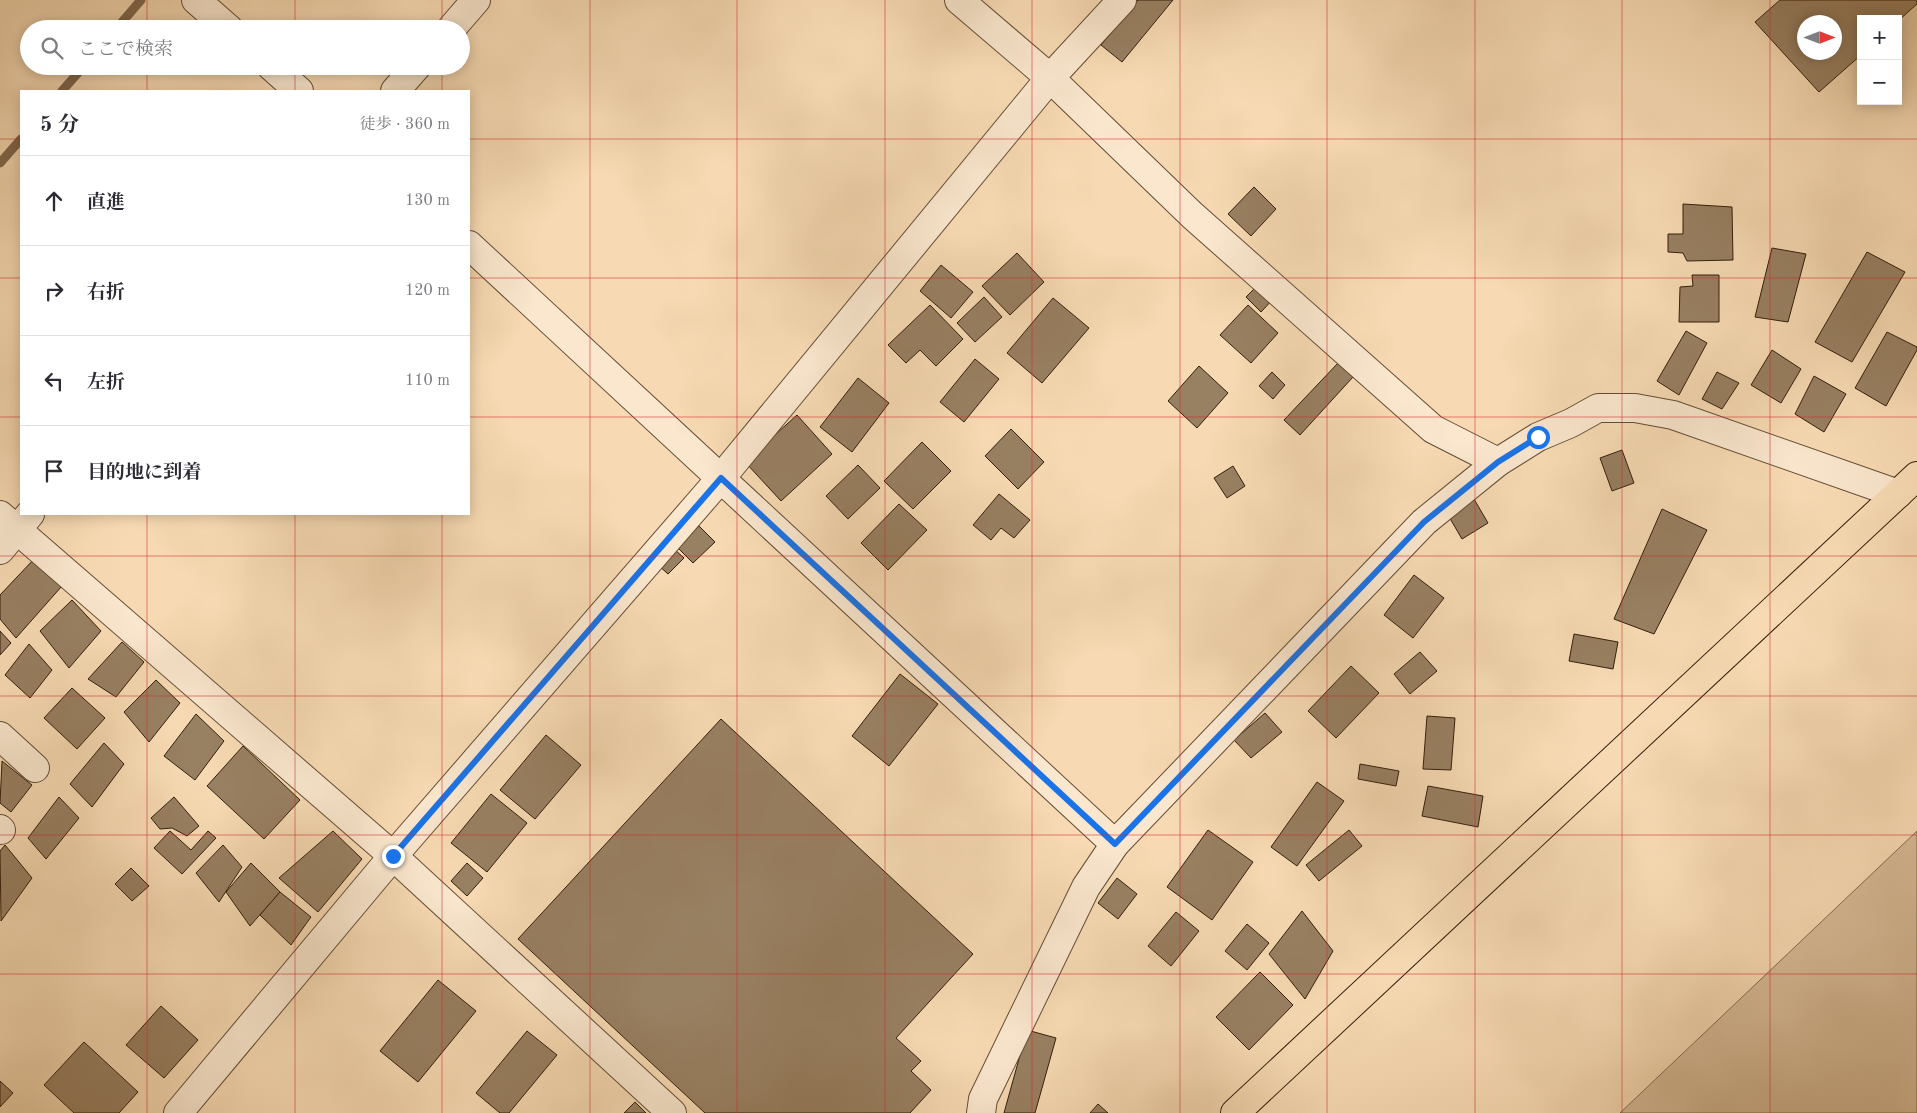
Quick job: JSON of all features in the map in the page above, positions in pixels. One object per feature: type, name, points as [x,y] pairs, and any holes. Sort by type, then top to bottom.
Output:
[{"type":"main road","points":[[1235,1113],[1907,485]]},
{"type":"street","points":[[196,0],[219,20]]},
{"type":"street","points":[[459,20],[476,0]]},
{"type":"street","points":[[959,0],[1050,78],[1192,215],[1433,429],[1498,462]]},
{"type":"street","points":[[178,1113],[393,856],[721,478],[1050,78],[1122,0]]},
{"type":"street","points":[[281,75],[298,90]]},
{"type":"street","points":[[396,90],[409,75]]},
{"type":"street","points":[[470,246],[1115,844]]},
{"type":"street","points":[[981,1113],[983,1099],[1086,887],[1115,844],[1424,522],[1498,462],[1538,437],[1571,424],[1598,408],[1635,408],[1673,415],[1907,485]]},
{"type":"street","points":[[11,527],[393,856],[672,1113]]},
{"type":"street","points":[[0,736],[35,768]]},
{"type":"shaded area","points":[[1917,831],[1917,1113],[1620,1113]]},
{"type":"building","points":[[1138,0],[1173,0],[1122,62],[1101,45]]},
{"type":"building","points":[[1780,0],[1917,0],[1917,4],[1902,17],[1902,15],[1857,15],[1857,59],[1819,92],[1755,22]]},
{"type":"building","points":[[1254,187],[1276,209],[1251,236],[1228,214]]},
{"type":"building","points":[[1683,204],[1732,207],[1733,260],[1687,261],[1683,253],[1668,252],[1668,234],[1683,234]]},
{"type":"building","points":[[1772,248],[1806,254],[1788,322],[1755,317]]},
{"type":"building","points":[[1867,252],[1905,272],[1852,362],[1815,342]]},
{"type":"building","points":[[1017,253],[1044,282],[1010,315],[982,286]]},
{"type":"building","points":[[941,265],[973,292],[951,318],[920,291]]},
{"type":"building","points":[[1692,275],[1719,275],[1719,322],[1679,322],[1680,287],[1693,286]]},
{"type":"building","points":[[1261,282],[1275,297],[1261,312],[1246,297]]},
{"type":"building","points":[[984,297],[1002,317],[975,342],[957,323]]},
{"type":"building","points":[[1053,298],[1089,328],[1042,383],[1007,353]]},
{"type":"building","points":[[930,305],[963,339],[936,366],[920,350],[906,363],[888,345]]},
{"type":"building","points":[[1248,305],[1278,333],[1251,363],[1220,335]]},
{"type":"building","points":[[1686,331],[1707,343],[1679,395],[1657,381]]},
{"type":"building","points":[[1887,332],[1917,347],[1917,350],[1886,406],[1855,388]]},
{"type":"building","points":[[1772,350],[1801,369],[1781,403],[1751,385]]},
{"type":"building","points":[[975,359],[999,379],[964,422],[940,402]]},
{"type":"building","points":[[1338,363],[1353,377],[1300,435],[1284,420]]},
{"type":"building","points":[[1199,366],[1228,393],[1197,428],[1168,401]]},
{"type":"building","points":[[1272,372],[1285,385],[1273,399],[1259,386]]},
{"type":"building","points":[[1717,372],[1739,383],[1722,409],[1702,399]]},
{"type":"building","points":[[1814,376],[1846,394],[1824,432],[1795,414]]},
{"type":"building","points":[[858,378],[889,403],[852,452],[820,427]]},
{"type":"building","points":[[797,415],[832,454],[781,501],[745,462]]},
{"type":"building","points":[[1011,429],[1044,462],[1018,489],[985,456]]},
{"type":"building","points":[[922,442],[951,471],[913,509],[884,481]]},
{"type":"building","points":[[1622,450],[1634,483],[1612,491],[1600,458]]},
{"type":"building","points":[[858,465],[880,488],[848,519],[826,496]]},
{"type":"building","points":[[1233,466],[1245,486],[1227,498],[1214,478]]},
{"type":"building","points":[[999,494],[1030,520],[1014,538],[1001,528],[991,540],[973,525]]},
{"type":"building","points":[[1474,499],[1488,523],[1462,539],[1448,515]]},
{"type":"building","points":[[899,504],[927,530],[888,570],[861,543]]},
{"type":"building","points":[[1662,509],[1707,530],[1654,634],[1614,619]]},
{"type":"building","points":[[699,526],[715,542],[693,563],[677,547]]},
{"type":"building","points":[[673,548],[684,558],[668,574],[658,565]]},
{"type":"building","points":[[35,558],[62,586],[16,638],[0,619],[0,595]]},
{"type":"building","points":[[1414,575],[1444,598],[1413,638],[1384,615]]},
{"type":"building","points":[[72,600],[101,631],[69,668],[40,631]]},
{"type":"building","points":[[0,631],[11,643],[0,655]]},
{"type":"building","points":[[1574,634],[1618,642],[1613,669],[1569,661]]},
{"type":"building","points":[[122,642],[144,662],[116,697],[88,679]]},
{"type":"building","points":[[29,644],[52,670],[30,698],[5,675]]},
{"type":"building","points":[[1420,652],[1437,671],[1410,694],[1394,674]]},
{"type":"building","points":[[1351,666],[1379,693],[1336,738],[1308,711]]},
{"type":"building","points":[[900,674],[938,704],[889,766],[852,736]]},
{"type":"building","points":[[156,680],[180,703],[149,742],[124,712]]},
{"type":"building","points":[[72,688],[105,718],[77,749],[44,718]]},
{"type":"building","points":[[1265,713],[1282,732],[1251,758],[1234,740]]},
{"type":"building","points":[[196,714],[224,741],[195,780],[164,756]]},
{"type":"building","points":[[1427,716],[1455,718],[1451,770],[1423,769]]},
{"type":"building","points":[[721,719],[973,954],[896,1038],[921,1061],[911,1071],[931,1090],[910,1113],[705,1113],[518,939]]},
{"type":"building","points":[[546,735],[581,765],[535,819],[500,790]]},
{"type":"building","points":[[104,743],[124,764],[92,807],[70,784]]},
{"type":"building","points":[[243,746],[300,800],[264,839],[207,786]]},
{"type":"building","points":[[2,761],[32,785],[11,812],[0,803]]},
{"type":"building","points":[[1360,764],[1399,771],[1396,786],[1358,779]]},
{"type":"building","points":[[1317,782],[1344,801],[1297,866],[1271,847]]},
{"type":"building","points":[[1428,786],[1483,796],[1478,827],[1422,816]]},
{"type":"building","points":[[491,794],[527,823],[487,872],[451,843]]},
{"type":"building","points":[[59,797],[79,818],[46,859],[28,838]]},
{"type":"building","points":[[174,797],[199,826],[187,836],[172,828],[160,829],[151,818]]},
{"type":"building","points":[[1208,830],[1253,862],[1212,920],[1167,887]]},
{"type":"building","points":[[1349,830],[1362,846],[1319,881],[1306,865]]},
{"type":"building","points":[[170,831],[191,850],[208,831],[216,838],[182,874],[154,848]]},
{"type":"building","points":[[333,831],[362,859],[318,912],[279,878]]},
{"type":"building","points":[[5,845],[32,878],[1,921],[0,851]]},
{"type":"building","points":[[223,845],[242,867],[219,902],[196,873]]},
{"type":"building","points":[[251,863],[280,892],[250,926],[226,892]]},
{"type":"building","points":[[467,863],[483,878],[467,896],[451,881]]},
{"type":"building","points":[[131,868],[149,886],[132,901],[115,884]]},
{"type":"building","points":[[1117,878],[1137,894],[1118,919],[1098,903]]},
{"type":"building","points":[[280,892],[311,917],[291,945],[260,915]]},
{"type":"building","points":[[1302,911],[1333,951],[1305,999],[1269,954]]},
{"type":"building","points":[[1176,912],[1199,931],[1171,966],[1148,946]]},
{"type":"building","points":[[1247,924],[1269,943],[1247,970],[1225,951]]},
{"type":"building","points":[[1260,972],[1293,1005],[1249,1050],[1216,1017]]},
{"type":"building","points":[[438,980],[476,1011],[418,1082],[380,1051]]},
{"type":"building","points":[[161,1006],[198,1040],[164,1078],[126,1045]]},
{"type":"building","points":[[1027,1030],[1056,1038],[1035,1113],[1004,1113]]},
{"type":"building","points":[[527,1031],[557,1055],[509,1113],[500,1113],[476,1093]]},
{"type":"building","points":[[84,1042],[138,1092],[119,1113],[74,1113],[44,1085]]},
{"type":"building","points":[[0,1081],[13,1093],[0,1107]]},
{"type":"building","points":[[635,1102],[646,1113],[624,1113]]},
{"type":"building","points":[[1098,1104],[1108,1113],[1090,1113]]},
{"type":"waterway","points":[[124,20],[141,0]]},
{"type":"waterway","points":[[63,90],[76,75]]},
{"type":"waterway","points":[[0,163],[20,140]]},
{"type":"route","points":[[393,856],[721,478],[1115,844],[1424,522],[1498,462],[1538,437]]}]
